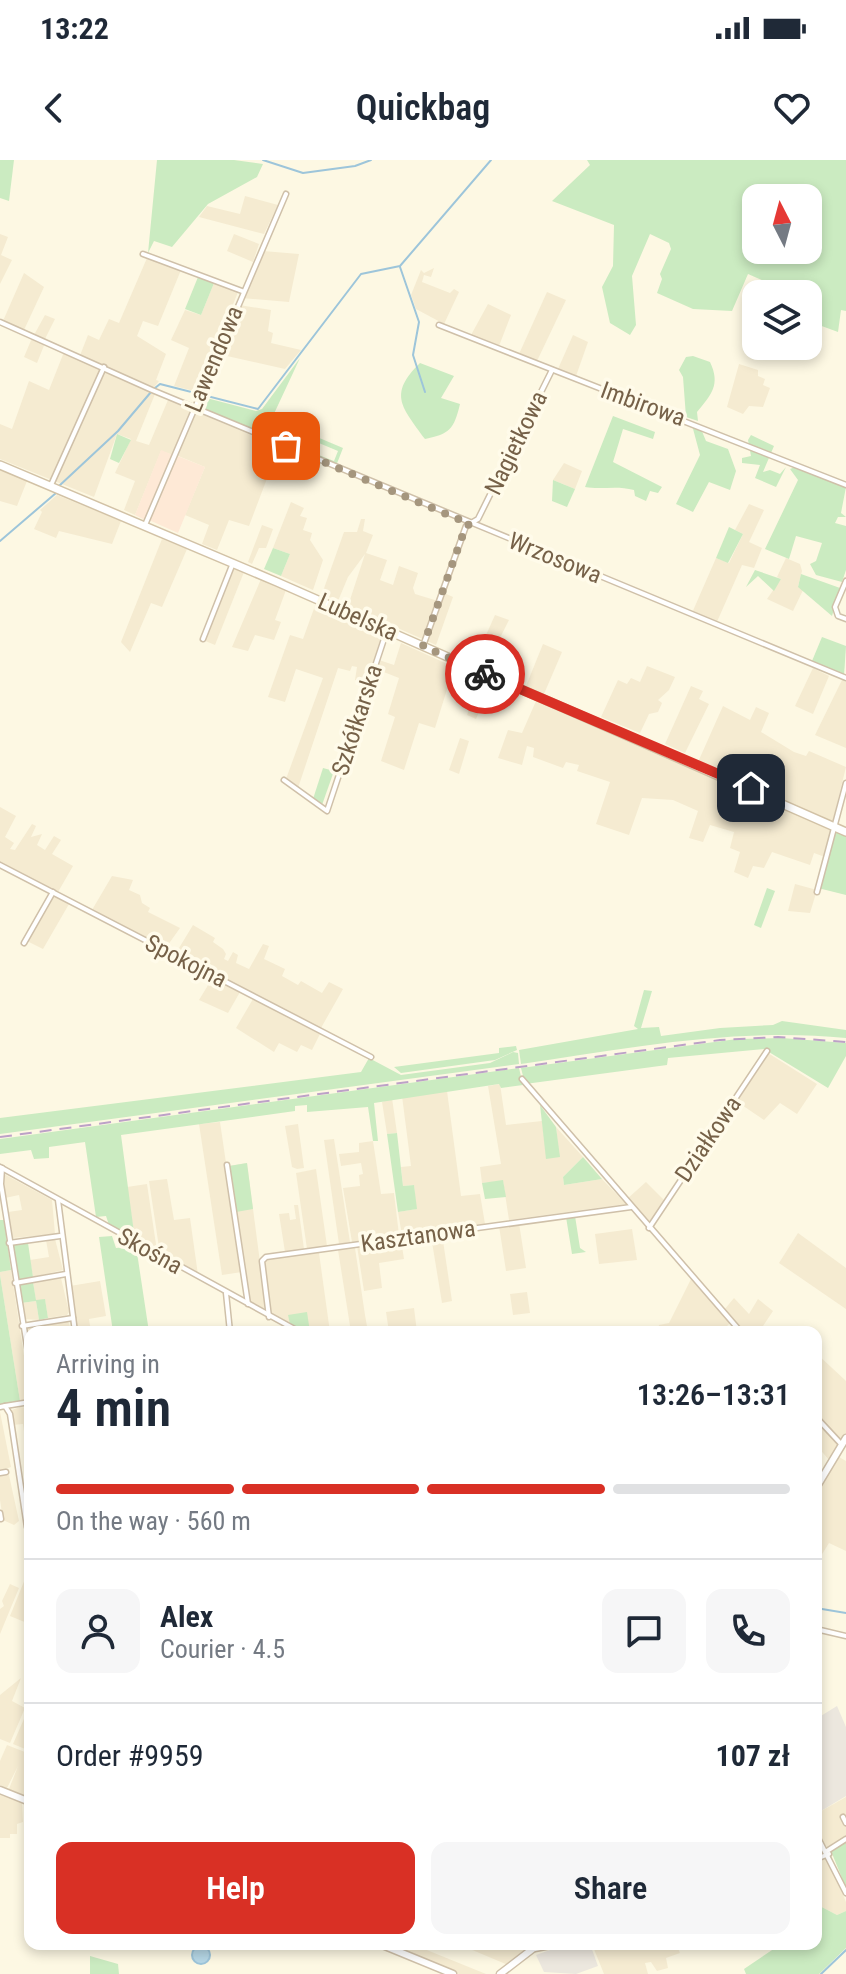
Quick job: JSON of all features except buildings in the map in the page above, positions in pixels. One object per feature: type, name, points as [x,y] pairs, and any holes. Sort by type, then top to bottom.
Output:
[{"type":"main road","name":"Lubelska","points":[[0,465],[233,563],[846,832]]},
{"type":"street","name":"Lawendowa","points":[[145,525],[242,291],[286,194]]},
{"type":"street","points":[[143,254],[242,291]]},
{"type":"street","name":"Wrzosowa","points":[[0,322],[470,524],[846,678]]},
{"type":"street","name":"Imbirowa","points":[[439,325],[846,485]]},
{"type":"street","points":[[51,486],[104,367]]},
{"type":"street","name":"Nagietkowa","points":[[423,646],[466,526],[478,519],[552,370]]},
{"type":"street","points":[[203,639],[233,563]]},
{"type":"street","points":[[846,581],[835,607],[838,616],[846,619]]},
{"type":"street","name":"Szkółkarska","points":[[284,780],[327,811],[387,630]]},
{"type":"street","points":[[817,892],[846,783]]},
{"type":"street","name":"Spokojna","points":[[0,865],[371,1057]]},
{"type":"street","points":[[24,943],[53,892]]},
{"type":"street","name":"Działkowa","points":[[649,1228],[767,1051]]},
{"type":"street","points":[[522,1079],[736,1326]]},
{"type":"street","points":[[227,1165],[249,1306]]},
{"type":"street","points":[[1,1168],[24,1336]]},
{"type":"street","name":"Skośna","points":[[1,1168],[288,1326]]},
{"type":"street","points":[[58,1200],[60,1236],[74,1326]]},
{"type":"street","name":"Kasztanowa","points":[[269,1317],[262,1261],[266,1257],[631,1207]]},
{"type":"street","points":[[9,1243],[60,1236]]},
{"type":"street","points":[[15,1283],[66,1274]]},
{"type":"street","points":[[226,1293],[229,1326]]},
{"type":"street","points":[[22,1326],[73,1318]]},
{"type":"street","points":[[4,1408],[24,1403]]},
{"type":"street","points":[[4,1408],[10,1414],[24,1507]]},
{"type":"street","points":[[822,1422],[844,1442],[822,1478]]},
{"type":"street","points":[[0,1513],[1,1519]]},
{"type":"street","points":[[822,1630],[846,1636]]},
{"type":"street","points":[[0,1790],[24,1799]]},
{"type":"street","points":[[843,1817],[846,1823]]},
{"type":"street","points":[[822,1856],[846,1839]]},
{"type":"street","points":[[822,1844],[846,1893]]},
{"type":"street","points":[[395,1950],[453,1974]]},
{"type":"street","points":[[500,1974],[533,1950]]},
{"type":"shaded area","points":[[245,196],[278,205],[264,234],[199,217],[207,206],[240,214]]},
{"type":"shaded area","points":[[0,234],[8,237],[1,255],[12,260],[0,284]]},
{"type":"shaded area","points":[[234,234],[259,244],[253,262],[227,251]]},
{"type":"shaded area","points":[[263,251],[299,254],[289,302],[241,298]]},
{"type":"shaded area","points":[[147,258],[181,270],[158,326],[143,321],[137,336],[166,354],[156,380],[159,381],[151,391],[155,394],[136,441],[149,445],[168,400],[191,409],[173,455],[161,451],[135,515],[124,510],[135,481],[115,473],[131,439],[117,434],[94,497],[0,459],[0,424],[12,429],[29,381],[49,390],[64,352],[79,358],[88,335],[99,340],[109,319],[119,323]]},
{"type":"shaded area","points":[[434,268],[431,277],[424,275],[422,282],[450,293],[454,289],[459,292],[444,324],[416,309],[411,295],[421,270],[424,273]]},
{"type":"shaded area","points":[[24,273],[44,287],[24,330],[3,321]]},
{"type":"shaded area","points":[[214,283],[238,292],[198,392],[174,386],[189,348],[171,340],[185,310],[201,315]]},
{"type":"shaded area","points":[[547,292],[566,300],[537,361],[519,354]]},
{"type":"shaded area","points":[[488,304],[511,315],[499,346],[471,335]]},
{"type":"shaded area","points":[[239,305],[271,310],[268,331],[273,333],[271,343],[301,350],[285,369],[218,354]]},
{"type":"shaded area","points":[[45,315],[55,319],[45,339],[34,335]]},
{"type":"shaded area","points":[[573,335],[588,342],[576,376],[558,369]]},
{"type":"shaded area","points":[[32,338],[45,343],[37,363],[24,357]]},
{"type":"shaded area","points":[[739,364],[758,370],[758,376],[765,379],[763,385],[770,388],[763,407],[749,406],[743,414],[727,407]]},
{"type":"shaded area","points":[[194,411],[279,447],[249,526],[229,520],[217,550],[202,544],[209,525],[185,515],[205,467],[176,455]]},
{"type":"shaded area","points":[[161,450],[173,455],[145,520],[135,515]]},
{"type":"shaded area","points":[[175,455],[205,467],[178,533],[149,520]]},
{"type":"shaded area","points":[[564,463],[582,471],[575,489],[553,480]]},
{"type":"shaded area","points":[[0,470],[27,481],[17,506],[0,501]]},
{"type":"shaded area","points":[[57,495],[121,521],[112,544],[59,531],[56,538],[34,529],[42,512],[40,510]]},
{"type":"shaded area","points":[[291,502],[304,508],[300,516],[307,518],[303,530],[312,533],[310,540],[323,560],[313,590],[281,576],[290,554],[273,548]]},
{"type":"shaded area","points":[[749,504],[764,510],[749,542],[762,548],[754,568],[742,565],[716,624],[692,613],[716,558],[729,563],[743,534],[735,530]]},
{"type":"shaded area","points":[[361,519],[365,519],[363,531],[373,535],[366,553],[387,560],[380,580],[393,585],[399,566],[418,573],[413,588],[415,594],[438,601],[442,592],[453,597],[436,645],[348,606],[365,554],[348,577],[338,601],[322,594],[344,532],[357,532]]},
{"type":"shaded area","points":[[262,525],[273,529],[266,548],[259,548],[252,564],[248,562]]},
{"type":"shaded area","points":[[162,539],[187,549],[162,607],[151,603],[130,652],[121,642]]},
{"type":"shaded area","points":[[786,558],[800,564],[802,571],[798,586],[804,588],[793,611],[767,599],[781,579],[777,577]]},
{"type":"shaded area","points":[[232,568],[244,572],[215,645],[203,640]]},
{"type":"shaded area","points":[[261,579],[286,590],[275,620],[281,622],[274,640],[255,635],[248,651],[232,647]]},
{"type":"shaded area","points":[[316,603],[384,633],[367,683],[355,680],[357,667],[352,666],[350,671],[338,668],[298,788],[286,779],[323,678],[296,669],[285,702],[268,697],[290,635],[303,639]]},
{"type":"shaded area","points":[[495,615],[509,620],[485,668],[474,662]]},
{"type":"shaded area","points":[[401,643],[454,667],[435,728],[419,723],[404,770],[381,761],[395,717],[388,714],[399,678],[376,669],[379,660],[394,665]]},
{"type":"shaded area","points":[[543,644],[562,652],[544,694],[526,686]]},
{"type":"shaded area","points":[[647,666],[675,677],[669,690],[658,700],[662,703],[658,712],[649,714],[640,733],[601,717],[618,680],[627,684],[631,678],[640,682]]},
{"type":"shaded area","points":[[813,668],[829,676],[813,714],[795,706]]},
{"type":"shaded area","points":[[480,678],[491,683],[476,719],[467,715]]},
{"type":"shaded area","points":[[842,680],[846,682],[846,748],[815,735]]},
{"type":"shaded area","points":[[691,686],[703,691],[699,699],[709,704],[685,753],[665,744]]},
{"type":"shaded area","points":[[536,701],[833,830],[825,857],[814,853],[810,865],[772,852],[764,868],[753,866],[748,878],[734,872],[740,852],[730,848],[734,832],[710,825],[703,842],[689,838],[698,811],[673,800],[642,798],[629,835],[596,824],[610,782],[577,771],[579,765],[566,762],[563,768],[533,757],[534,748],[527,746],[522,765],[498,758],[508,730],[522,733]]},
{"type":"shaded area","points":[[723,706],[750,720],[756,707],[769,713],[761,732],[794,752],[806,756],[809,751],[846,767],[832,824],[698,762]]},
{"type":"shaded area","points":[[460,738],[469,741],[459,774],[449,770]]},
{"type":"shaded area","points":[[0,807],[16,816],[5,837],[14,843],[10,849],[15,850],[32,824],[36,826],[31,837],[42,834],[37,845],[45,850],[54,836],[61,840],[52,854],[73,866],[58,892],[0,862]]},
{"type":"shaded area","points":[[112,876],[133,880],[129,890],[140,895],[142,903],[150,908],[148,912],[180,928],[165,949],[92,910]]},
{"type":"shaded area","points":[[795,884],[817,890],[810,913],[788,911]]},
{"type":"shaded area","points":[[52,895],[69,904],[43,949],[27,941]]},
{"type":"shaded area","points":[[193,925],[215,938],[213,942],[223,949],[226,954],[224,959],[228,961],[233,952],[238,955],[236,963],[249,969],[263,944],[269,946],[264,959],[285,969],[282,976],[298,985],[301,981],[322,993],[329,982],[343,989],[321,1028],[176,953]]},
{"type":"shaded area","points":[[213,977],[240,992],[228,1013],[199,1000]]},
{"type":"shaded area","points":[[253,999],[320,1034],[312,1050],[301,1045],[297,1052],[279,1043],[274,1052],[236,1028]]},
{"type":"shaded area","points":[[768,1053],[817,1084],[797,1114],[780,1103],[764,1120],[736,1101]]},
{"type":"shaded area","points":[[500,1084],[506,1125],[542,1121],[547,1158],[559,1156],[556,1127],[583,1157],[563,1177],[564,1185],[602,1179],[626,1204],[509,1220],[503,1181],[482,1183],[480,1167],[501,1164],[488,1086]]},
{"type":"shaded area","points":[[447,1091],[461,1196],[480,1194],[485,1224],[402,1235],[398,1212],[416,1209],[414,1185],[403,1186],[401,1167],[411,1166],[402,1096]]},
{"type":"shaded area","points":[[392,1098],[397,1133],[387,1134],[382,1102]]},
{"type":"shaded area","points":[[220,1122],[242,1272],[222,1275],[199,1124]]},
{"type":"shaded area","points":[[298,1124],[304,1168],[297,1169],[292,1167],[285,1126]]},
{"type":"shaded area","points":[[334,1139],[350,1242],[339,1244],[324,1140]]},
{"type":"shaded area","points":[[373,1141],[381,1194],[394,1193],[399,1235],[352,1242],[343,1188],[360,1186],[359,1175],[363,1174],[361,1163],[341,1166],[339,1154],[359,1152],[359,1143]]},
{"type":"shaded area","points":[[247,1163],[264,1311],[250,1304],[229,1166]]},
{"type":"shaded area","points":[[316,1169],[327,1246],[307,1249],[296,1173]]},
{"type":"shaded area","points":[[4,1174],[52,1200],[55,1234],[12,1238],[8,1212],[22,1210],[19,1195],[5,1198]]},
{"type":"shaded area","points":[[167,1179],[174,1220],[190,1218],[198,1275],[160,1254],[149,1181]]},
{"type":"shaded area","points":[[646,1182],[665,1201],[648,1223],[626,1200]]},
{"type":"shaded area","points":[[147,1184],[157,1251],[135,1240],[127,1187]]},
{"type":"shaded area","points":[[294,1205],[298,1205],[304,1249],[285,1252],[279,1214],[289,1213],[290,1220],[296,1219]]},
{"type":"shaded area","points":[[519,1223],[526,1268],[506,1271],[499,1226]]},
{"type":"shaded area","points":[[632,1229],[637,1260],[599,1264],[595,1234]]},
{"type":"shaded area","points":[[798,1233],[846,1268],[846,1309],[779,1263]]},
{"type":"shaded area","points":[[442,1234],[452,1301],[442,1303],[431,1236]]},
{"type":"shaded area","points":[[55,1239],[63,1270],[33,1277],[30,1260],[49,1257],[46,1240]]},
{"type":"shaded area","points":[[401,1240],[404,1259],[379,1263],[382,1288],[364,1291],[357,1246]]},
{"type":"shaded area","points":[[355,1248],[367,1326],[350,1326],[338,1250]]},
{"type":"shaded area","points":[[319,1253],[329,1326],[293,1326],[272,1315],[264,1262],[268,1258]]},
{"type":"shaded area","points":[[11,1270],[24,1356],[24,1400],[20,1401],[0,1275],[0,1272]]},
{"type":"shaded area","points":[[692,1277],[731,1322],[727,1326],[659,1326],[669,1323]]},
{"type":"shaded area","points":[[61,1278],[69,1312],[48,1318],[45,1300],[36,1301],[33,1282]]},
{"type":"shaded area","points":[[100,1281],[106,1316],[89,1319],[90,1326],[76,1326],[70,1286]]},
{"type":"shaded area","points":[[527,1292],[530,1313],[513,1315],[510,1294]]},
{"type":"shaded area","points":[[734,1298],[749,1314],[758,1299],[773,1311],[763,1326],[738,1326],[724,1310]]},
{"type":"shaded area","points":[[36,1301],[39,1320],[24,1319],[21,1303]]},
{"type":"shaded area","points":[[414,1308],[416,1326],[388,1326],[386,1312]]},
{"type":"shaded area","points":[[68,1321],[70,1326],[35,1326]]},
{"type":"shaded area","points":[[822,1359],[846,1381],[846,1434],[842,1440],[822,1421]]},
{"type":"shaded area","points":[[24,1407],[24,1431],[23,1424],[12,1425],[9,1411]]},
{"type":"shaded area","points":[[0,1412],[11,1467],[0,1471]]},
{"type":"shaded area","points":[[822,1426],[840,1446],[830,1461],[822,1452]]},
{"type":"shaded area","points":[[839,1457],[846,1461],[846,1551],[829,1543],[822,1554],[822,1485]]},
{"type":"shaded area","points":[[9,1475],[19,1521],[14,1525],[3,1520],[0,1500],[0,1476]]},
{"type":"shaded area","points":[[24,1581],[24,1622],[10,1616]]},
{"type":"shaded area","points":[[10,1584],[19,1588],[0,1634],[0,1609],[4,1606],[2,1601]]},
{"type":"shaded area","points":[[21,1678],[12,1701],[24,1710],[10,1743],[0,1739],[0,1695]]},
{"type":"shaded area","points":[[837,1706],[846,1727],[846,1796],[822,1810],[822,1715]]},
{"type":"shaded area","points":[[24,1719],[24,1749],[13,1744]]},
{"type":"shaded area","points":[[7,1745],[24,1752],[24,1795],[9,1789],[18,1766],[7,1788],[0,1785],[0,1761]]},
{"type":"shaded area","points":[[0,1794],[22,1803],[23,1822],[17,1824],[17,1834],[10,1834],[10,1838],[0,1838]]},
{"type":"shaded area","points":[[846,1797],[846,1838],[828,1849],[822,1840],[822,1811]]},
{"type":"shaded area","points":[[828,1858],[846,1902],[846,1911],[837,1915],[822,1907],[822,1860]]},
{"type":"shaded area","points":[[402,1950],[427,1950],[486,1974],[459,1974]]},
{"type":"shaded area","points":[[472,1950],[531,1950],[508,1965]]},
{"type":"shaded area","points":[[550,1950],[592,1950],[598,1966],[576,1974],[544,1972],[536,1955]]},
{"type":"shaded area","points":[[594,1950],[679,1950],[680,1953],[666,1958],[668,1968],[657,1971],[651,1962],[645,1963],[648,1974],[604,1974]]},
{"type":"green space","points":[[0,160],[14,160],[9,201],[0,198]]},
{"type":"green space","points":[[157,160],[234,160],[263,164],[257,177],[208,204],[172,247],[154,241],[148,253]]},
{"type":"green space","points":[[587,160],[846,160],[846,311],[841,310],[838,332],[822,326],[822,280],[762,280],[748,274],[745,280],[742,280],[742,288],[732,311],[693,309],[657,293],[662,279],[660,274],[671,249],[669,243],[650,234],[632,276],[636,325],[630,335],[610,323],[602,287],[613,266],[614,225],[552,201],[590,165]]},
{"type":"green space","points":[[198,277],[214,283],[201,315],[185,309]]},
{"type":"green space","points":[[693,356],[710,362],[715,377],[710,395],[697,412],[698,421],[686,417],[683,377],[679,370],[686,357]]},
{"type":"green space","points":[[300,358],[272,418],[343,448],[336,466],[194,407],[199,396],[256,411],[262,409]],"holes":[[[271,423],[338,451],[334,461],[268,435]]]},
{"type":"green space","points":[[420,363],[454,376],[441,398],[460,404],[450,429],[425,439],[405,410],[401,393],[410,374]]},
{"type":"green space","points":[[613,416],[655,432],[653,439],[623,429],[613,462],[662,487],[658,493],[650,491],[646,501],[635,496],[634,490],[585,487]]},
{"type":"green space","points":[[692,425],[701,429],[706,441],[728,449],[736,471],[730,490],[709,482],[693,512],[676,504],[700,455]]},
{"type":"green space","points":[[117,434],[131,440],[119,463],[110,459]]},
{"type":"green space","points":[[751,435],[774,446],[763,472],[770,470],[780,474],[786,467],[776,487],[755,478],[760,465],[742,463],[742,458],[751,456],[748,440]]},
{"type":"green space","points":[[795,467],[846,487],[841,513],[846,517],[838,517],[835,523],[846,526],[846,570],[842,582],[816,575],[810,564],[816,561],[822,543],[796,536],[789,559],[765,549],[798,480],[790,469]]},
{"type":"green space","points":[[553,480],[575,489],[567,507],[552,501]]},
{"type":"green space","points":[[729,527],[743,534],[728,563],[716,558]]},
{"type":"green space","points":[[273,548],[290,554],[281,576],[264,569]]},
{"type":"green space","points":[[755,570],[781,579],[774,591],[758,576],[746,587]]},
{"type":"green space","points":[[801,574],[840,588],[832,616],[798,587]]},
{"type":"green space","points":[[822,637],[846,646],[844,676],[812,661]]},
{"type":"green space","points":[[323,768],[334,771],[322,805],[313,799]]},
{"type":"green space","points":[[836,832],[846,836],[846,895],[818,888]]},
{"type":"green space","points":[[767,888],[775,891],[761,928],[754,925]]},
{"type":"green space","points":[[644,990],[652,991],[641,1028],[659,1027],[661,1036],[773,1025],[782,1021],[846,1030],[846,1038],[805,1035],[724,1037],[521,1064],[519,1050],[638,1029],[634,1026]]},
{"type":"green space","points":[[782,1038],[846,1043],[846,1056],[828,1088],[764,1049],[668,1058],[667,1065],[525,1084],[521,1068],[737,1039]]},
{"type":"green space","points":[[516,1046],[517,1050],[495,1060],[401,1073],[394,1067],[499,1053],[499,1048]]},
{"type":"green space","points":[[513,1052],[518,1053],[519,1064],[0,1134],[0,1118],[361,1072],[369,1058],[401,1075],[490,1063]]},
{"type":"green space","points":[[519,1068],[523,1085],[501,1088],[499,1084],[374,1103],[378,1141],[373,1141],[368,1107],[307,1112],[307,1105],[295,1106],[295,1111],[121,1135],[135,1240],[109,1225],[106,1216],[96,1217],[85,1142],[49,1147],[49,1158],[34,1159],[31,1150],[0,1154],[0,1139]]},
{"type":"green space","points":[[540,1105],[556,1127],[560,1157],[546,1159]]},
{"type":"green space","points":[[397,1133],[403,1186],[414,1185],[417,1209],[398,1212],[387,1134]]},
{"type":"green space","points":[[583,1157],[602,1179],[564,1185],[563,1177]]},
{"type":"green space","points":[[247,1163],[253,1209],[236,1212],[229,1166]]},
{"type":"green space","points":[[503,1180],[506,1197],[485,1199],[482,1183]]},
{"type":"green space","points":[[575,1216],[580,1248],[586,1252],[572,1254],[566,1217]]},
{"type":"green space","points":[[0,1220],[4,1220],[11,1270],[0,1272]]},
{"type":"green space","points":[[112,1236],[116,1248],[136,1246],[148,1326],[112,1326],[99,1237]]},
{"type":"green space","points":[[28,1243],[33,1277],[17,1280],[12,1245]]},
{"type":"green space","points":[[0,1275],[20,1401],[0,1404]]},
{"type":"green space","points":[[33,1282],[36,1300],[45,1299],[48,1318],[39,1320],[36,1301],[21,1303],[19,1285]]},
{"type":"green space","points":[[307,1312],[309,1326],[290,1324],[288,1315]]},
{"type":"green space","points":[[846,1842],[846,1888],[831,1851]]},
{"type":"green space","points":[[822,1907],[837,1915],[846,1911],[846,1948],[819,1974],[746,1974],[744,1969],[772,1950],[822,1950]]},
{"type":"green space","points":[[90,1956],[118,1964],[119,1974],[90,1974]]},
{"type":"water","points":[[193,1950],[210,1951],[210,1959],[205,1964],[197,1964],[192,1959]]},
{"type":"waterway","points":[[263,160],[303,173],[355,166],[371,160]]},
{"type":"waterway","points":[[155,388],[160,384],[258,409],[361,274],[400,266],[491,160]]},
{"type":"waterway","points":[[400,267],[419,322],[413,355],[425,392]]},
{"type":"waterway","points":[[59,486],[118,431],[151,392]]},
{"type":"waterway","points":[[0,541],[56,493]]},
{"type":"waterway","points":[[822,1609],[846,1613]]},
{"type":"waterway","points":[[821,1974],[846,1950]]},
{"type":"railway","points":[[0,1137],[720,1040],[778,1037],[846,1042]]},
{"type":"way so far","points":[[286,446],[470,524],[466,526],[423,646],[485,674]]},
{"type":"route","points":[[485,674],[751,788]]}]
